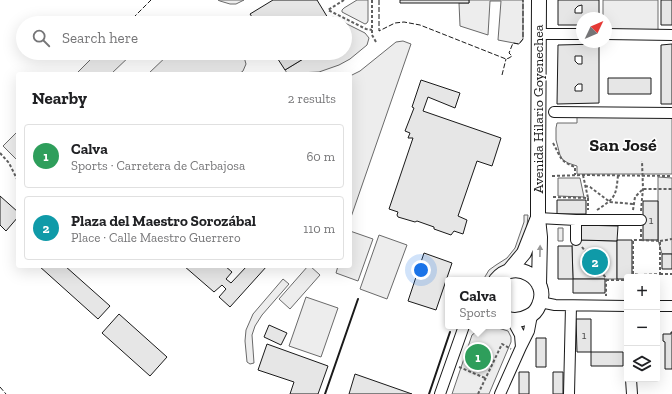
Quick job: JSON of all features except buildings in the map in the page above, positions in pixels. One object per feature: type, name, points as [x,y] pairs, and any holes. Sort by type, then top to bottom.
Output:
[{"type":"main road","name":"Avenida Hilario Goyenechea","points":[[539,0],[538,218],[540,237],[540,302]]},
{"type":"main road","name":"Avenida Hilario Goyenechea","points":[[500,277],[509,271],[524,252],[538,218]]},
{"type":"main road","points":[[509,271],[521,270],[532,276],[539,285]]},
{"type":"main road","points":[[511,320],[523,320],[532,315],[540,302]]},
{"type":"street","points":[[538,34],[576,34]]},
{"type":"street","points":[[612,34],[672,35]]},
{"type":"street","points":[[554,112],[672,113]]},
{"type":"street","points":[[538,218],[576,220],[588,218],[637,220]]},
{"type":"street","points":[[576,220],[576,240]]},
{"type":"street","points":[[540,302],[572,306],[624,306]]},
{"type":"street","points":[[569,394],[572,306]]},
{"type":"street","points":[[660,306],[672,306]]},
{"type":"street","points":[[516,348],[529,331],[532,315]]},
{"type":"street","points":[[500,394],[520,335],[511,322]]},
{"type":"street","points":[[440,394],[465,329]]},
{"type":"street","points":[[631,382],[632,394]]},
{"type":"path","points":[[340,16],[328,10],[344,0]]},
{"type":"path","points":[[372,0],[372,35],[376,42]]},
{"type":"path","points":[[352,22],[366,29],[372,30]]},
{"type":"path","points":[[553,143],[560,159],[575,167],[575,175]]},
{"type":"path","points":[[0,153],[9,163],[16,177]]},
{"type":"path","points":[[583,175],[588,198],[588,218]]},
{"type":"path","points":[[588,218],[610,202],[615,194],[618,175]]},
{"type":"path","points":[[552,176],[672,176]]},
{"type":"path","points":[[585,186],[610,202],[634,204]]},
{"type":"path","points":[[637,220],[634,204],[635,197],[643,189],[672,190]]},
{"type":"path","points":[[553,197],[588,198]]},
{"type":"path","points":[[641,240],[660,241],[672,239]]},
{"type":"path","points":[[576,240],[606,278],[606,297]]},
{"type":"path","points":[[660,241],[660,274],[672,274]]},
{"type":"path","points":[[606,280],[624,280]]},
{"type":"path","points":[[478,394],[502,344],[516,348]]},
{"type":"path","points":[[458,367],[485,378]]},
{"type":"shaded area","points":[[218,0],[244,0],[236,4],[230,4]]},
{"type":"shaded area","points":[[357,0],[368,0],[367,23],[365,24],[342,12],[344,8]]},
{"type":"shaded area","points":[[469,0],[523,0],[523,39],[519,44],[498,40],[501,1],[490,1],[488,35],[460,26],[459,3],[469,3]]},
{"type":"shaded area","points":[[603,0],[658,0],[658,35],[612,34],[612,12],[603,12]]},
{"type":"shaded area","points":[[352,26],[365,33],[369,38],[367,45],[352,57]]},
{"type":"shaded area","points":[[403,41],[411,44],[352,214],[352,75],[360,71],[396,42]]},
{"type":"shaded area","points":[[90,60],[126,60],[113,72],[78,72]]},
{"type":"shaded area","points":[[163,60],[245,60],[246,64],[242,72],[150,72]]},
{"type":"shaded area","points":[[301,60],[348,60],[319,72],[286,72],[285,70]]},
{"type":"shaded area","points":[[577,115],[672,115],[672,174],[577,174],[577,166],[563,160],[560,155],[556,140],[556,128],[557,123],[577,123]]},
{"type":"shaded area","points":[[16,133],[16,159],[3,146]]},
{"type":"shaded area","points":[[658,177],[672,178],[672,254],[662,254],[658,240]]},
{"type":"shaded area","points":[[558,178],[580,178],[584,197],[558,196]]},
{"type":"shaded area","points":[[524,215],[528,215],[527,226],[519,251],[507,264],[493,273],[490,277],[485,277],[489,270],[507,258],[515,248],[524,222]]},
{"type":"shaded area","points":[[558,228],[563,228],[563,241],[558,241]]},
{"type":"shaded area","points":[[352,232],[373,239],[358,281],[336,273],[337,268],[352,268]]},
{"type":"shaded area","points":[[379,235],[407,245],[387,299],[360,289]]},
{"type":"shaded area","points":[[576,240],[617,241],[617,279],[573,279],[572,246]]},
{"type":"shaded area","points":[[306,268],[312,268],[320,275],[290,309],[279,299]]},
{"type":"shaded area","points":[[283,279],[289,284],[262,315],[255,326],[252,335],[254,363],[250,364],[247,362],[245,341],[246,330],[253,314]]},
{"type":"shaded area","points":[[306,297],[338,308],[321,357],[289,346]]},
{"type":"shaded area","points":[[480,329],[502,329],[508,331],[511,337],[511,342],[489,394],[452,394],[472,335]]},
{"type":"fence","points":[[135,16],[151,0]]},
{"type":"fence","points":[[379,0],[379,31],[395,23],[404,22],[420,25],[506,59],[512,56],[509,53],[513,43],[519,44],[523,39],[523,0]]},
{"type":"fence","points":[[502,75],[506,59]]},
{"type":"fence","points":[[0,387],[6,394]]},
{"type":"wall","points":[[325,394],[358,299]]},
{"type":"wall","points":[[429,394],[450,332]]},
{"type":"place","name":"Plaza del Maestro Sorozábal","points":[[595,262]]},
{"type":"place","name":"Calva","points":[[478,357]]},
{"type":"district","name":"San José","points":[[623,145]]}]
